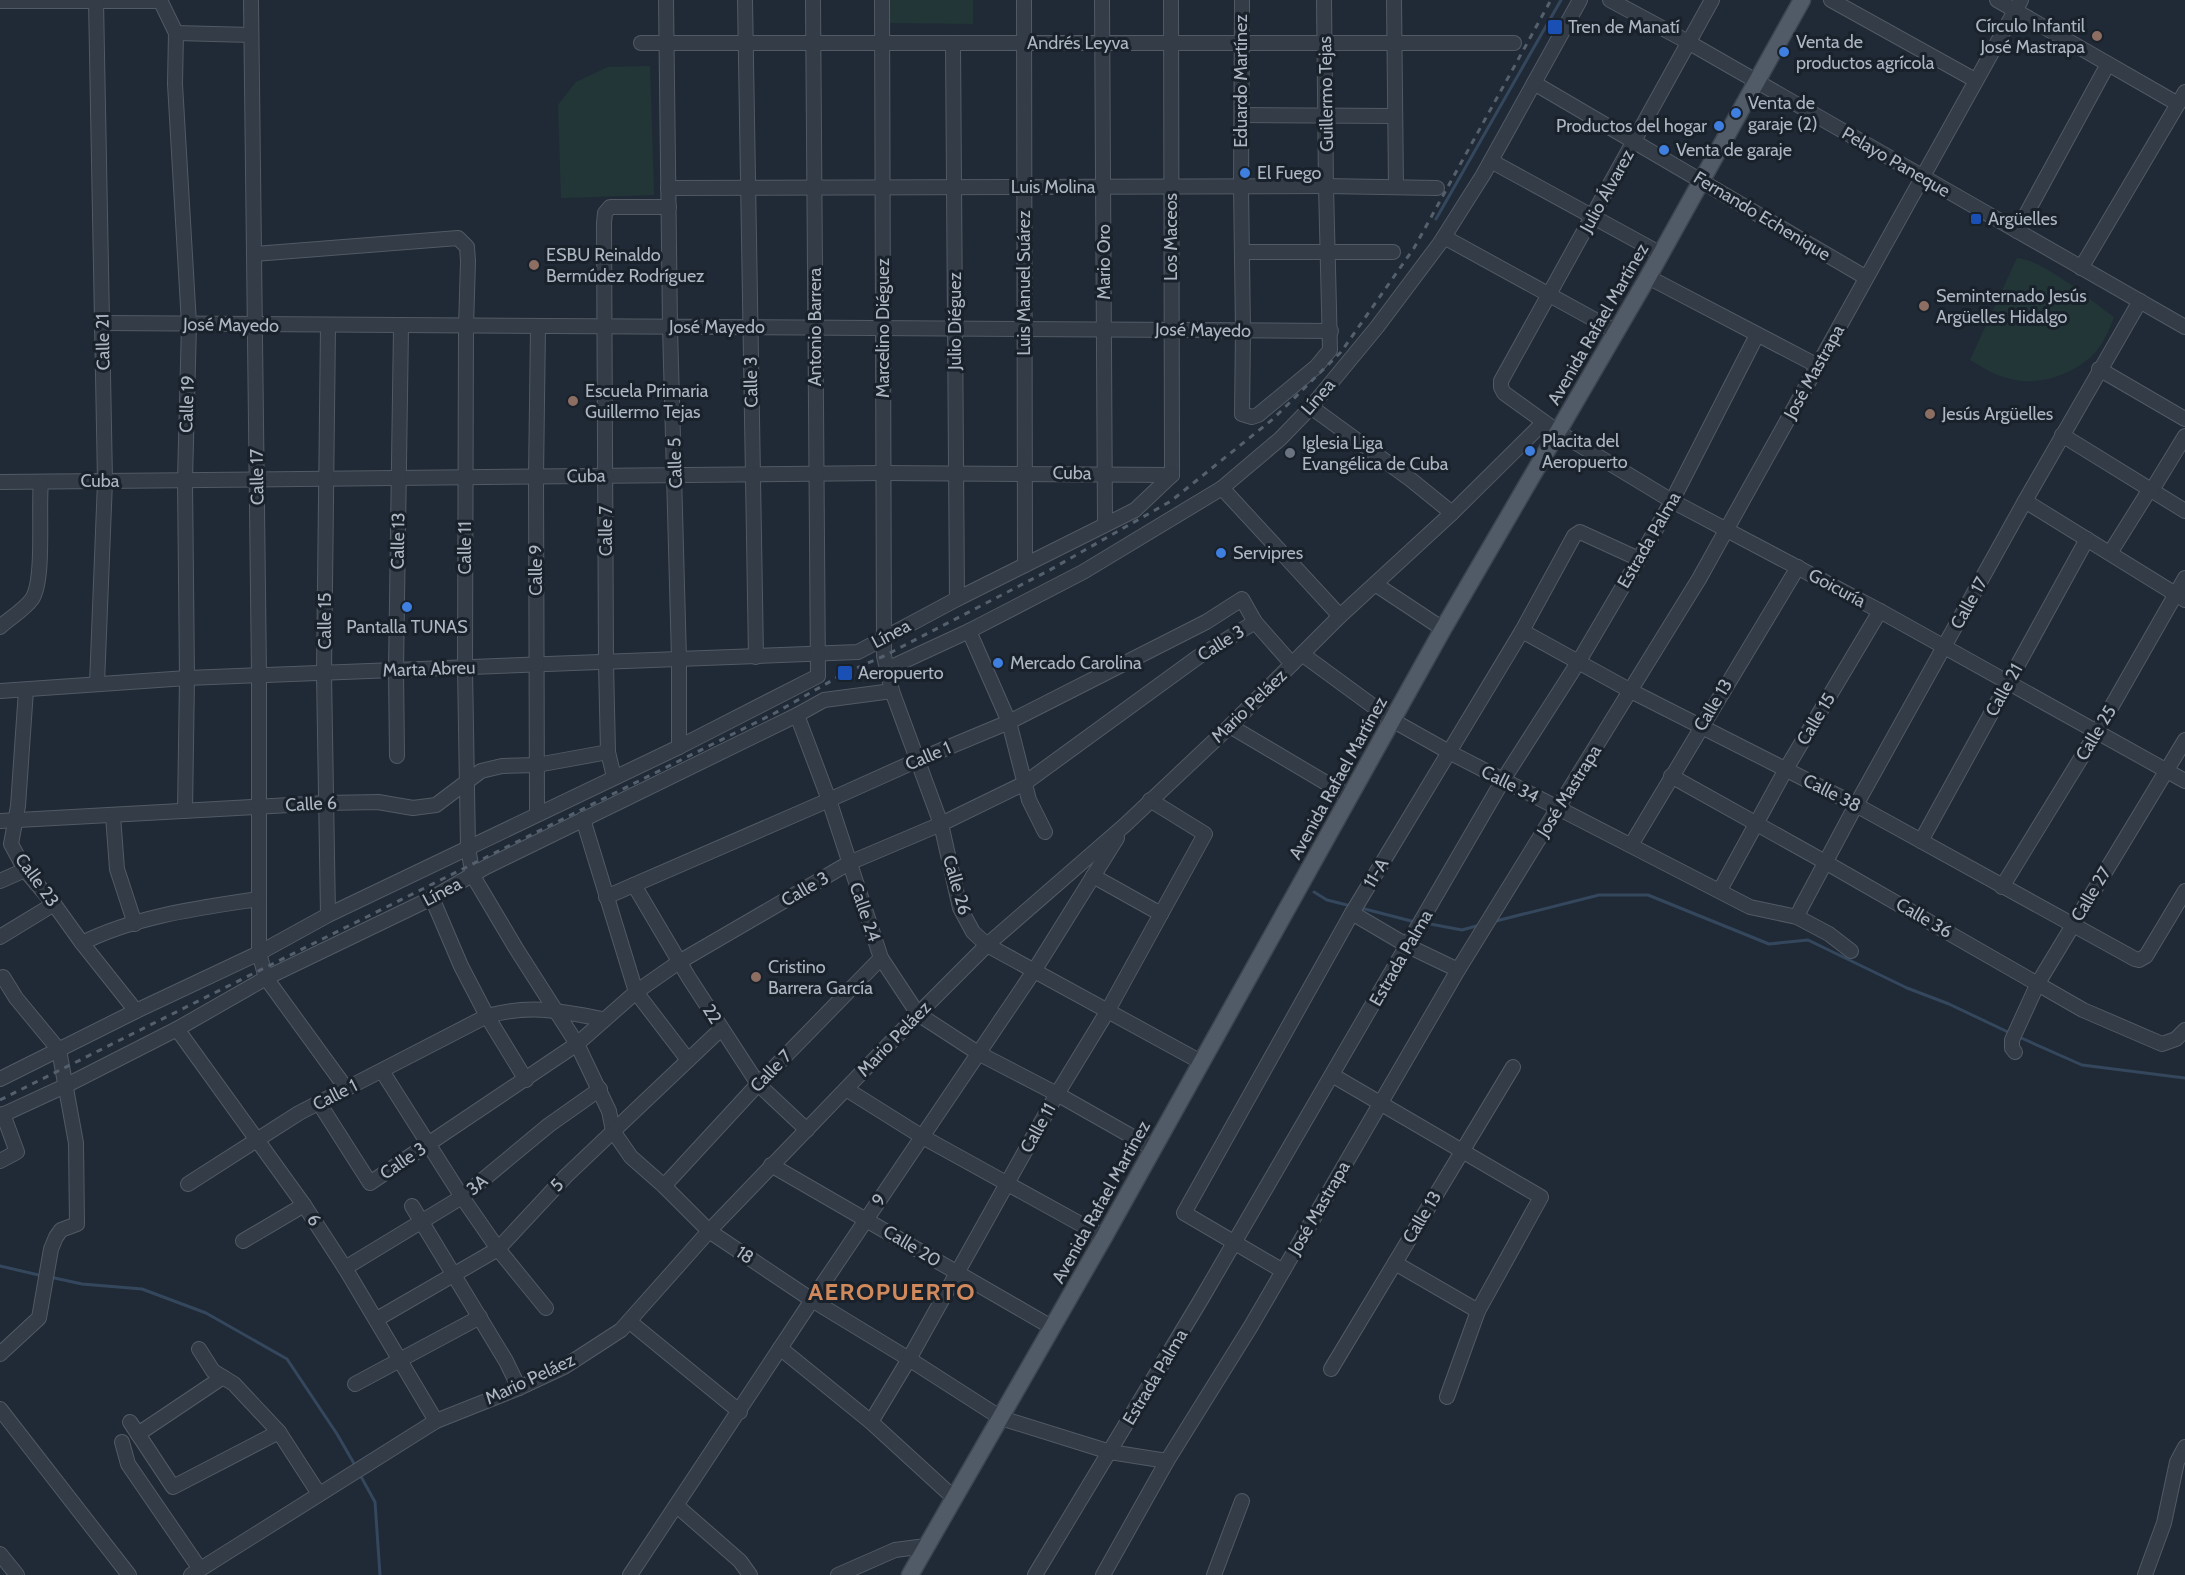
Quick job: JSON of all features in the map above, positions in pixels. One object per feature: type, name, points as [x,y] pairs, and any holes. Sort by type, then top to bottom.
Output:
[{"type":"main road","name":"Avenida Rafael Martínez","points":[[909,1575],[1154,1149],[1443,629],[1551,427],[1648,277],[1802,0]]},
{"type":"street","points":[[0,0],[161,1]]},
{"type":"street","name":"Calle 17","points":[[251,0],[259,676],[258,899],[259,953],[266,978]]},
{"type":"street","name":"Calle 5","points":[[666,0],[679,747]]},
{"type":"street","name":"Calle 3","points":[[745,0],[756,657]]},
{"type":"street","name":"Antonio Barrera","points":[[813,0],[818,654]]},
{"type":"street","name":"Marcelino Diéguez","points":[[882,0],[885,662]]},
{"type":"street","name":"Luis Manuel Suárez","points":[[1024,0],[1025,565]]},
{"type":"street","name":"Mario Oro","points":[[1102,0],[1105,524]]},
{"type":"street","name":"Los Maceos","points":[[1171,0],[1172,475]]},
{"type":"street","name":"Eduardo Martínez","points":[[1242,0],[1242,414]]},
{"type":"street","name":"Guillermo Tejas","points":[[1324,0],[1326,186],[1331,331]]},
{"type":"street","points":[[1394,0],[1396,187]]},
{"type":"street","name":"Línea","points":[[885,662],[969,631],[1083,572],[1222,488],[1280,439],[1311,406],[1377,327],[1444,237],[1491,161],[1580,0]]},
{"type":"street","name":"Pelayo Paneque","points":[[1610,0],[1688,42],[2185,327]]},
{"type":"street","name":"Julio Álvarez","points":[[1501,381],[1712,0]]},
{"type":"street","points":[[1831,0],[1975,80]]},
{"type":"street","points":[[1997,0],[2018,5],[2108,64],[2182,98],[2081,268]]},
{"type":"street","name":"Calle 21","points":[[96,1],[105,481],[97,684]]},
{"type":"street","name":"Calle 19","points":[[161,1],[176,33],[175,84],[189,324],[185,480],[187,678],[185,811]]},
{"type":"street","name":"José Mastrapa","points":[[1103,1575],[1167,1461],[1283,1271],[1458,970],[1631,691],[1727,530],[1865,277],[2018,5]]},
{"type":"street","points":[[176,33],[251,34]]},
{"type":"street","name":"Andrés Leyva","points":[[640,43],[882,45],[1515,43]]},
{"type":"street","name":"Julio Diéguez","points":[[953,44],[957,599]]},
{"type":"street","points":[[2017,231],[2108,64]]},
{"type":"street","name":"Fernando Echenique","points":[[1534,83],[1865,277]]},
{"type":"street","points":[[1242,115],[1394,116]]},
{"type":"street","points":[[1491,161],[1661,254]]},
{"type":"street","name":"Luis Molina","points":[[668,188],[1241,186],[1437,188]]},
{"type":"street","name":"Calle 7","points":[[614,777],[608,752],[606,663],[605,213],[610,207],[669,207]]},
{"type":"street","points":[[1444,237],[1615,331]]},
{"type":"street","name":"Calle 11","points":[[254,254],[458,238],[467,248],[466,784],[468,848],[473,876]]},
{"type":"street","points":[[1242,252],[1393,252]]},
{"type":"street","points":[[1648,277],[1818,366]]},
{"type":"street","name":"Calle 17","points":[[1799,912],[2025,501],[2140,301]]},
{"type":"street","points":[[2164,315],[2185,315]]},
{"type":"street","name":"José Mayedo","points":[[103,323],[255,326],[1331,331]]},
{"type":"street","name":"Calle 15","points":[[328,326],[324,673],[328,915]]},
{"type":"street","name":"Calle 13","points":[[397,756],[401,326]]},
{"type":"street","name":"Calle 9","points":[[537,813],[538,327]]},
{"type":"street","name":"Línea","points":[[1242,414],[1252,417],[1258,415],[1316,368],[1330,350],[1331,331]]},
{"type":"street","name":"Estrada Palma","points":[[1035,1575],[1234,1243],[1503,780],[1579,661],[1640,559],[1757,335]]},
{"type":"street","points":[[2099,369],[2185,419]]},
{"type":"street","name":"Goicuría","points":[[1501,381],[1504,393],[1551,427],[1672,501],[1880,611],[2185,781]]},
{"type":"street","points":[[1311,406],[1410,478],[1452,513]]},
{"type":"street","name":"Mario Peláez","points":[[195,1572],[436,1421],[519,1388],[564,1367],[621,1330],[771,1165],[987,945],[1125,825],[1230,726],[1340,616],[1452,513],[1551,427]]},
{"type":"street","points":[[2062,435],[2185,511]]},
{"type":"street","points":[[2110,553],[2185,435]]},
{"type":"street","name":"Cuba","points":[[0,482],[1025,472],[1172,475]]},
{"type":"street","name":"Línea","points":[[858,652],[957,599],[1135,510],[1172,475]]},
{"type":"street","points":[[0,627],[32,599],[35,589],[40,549],[41,482]]},
{"type":"street","points":[[1222,488],[1340,616]]},
{"type":"street","points":[[2025,501],[2180,597]]},
{"type":"street","name":"11-A","points":[[1234,1243],[1184,1213],[1352,913],[1522,631],[1574,536],[1580,532],[1640,559]]},
{"type":"street","name":"Calle 21","points":[[1921,841],[2087,539]]},
{"type":"street","name":"Calle 13","points":[[1631,845],[1700,726],[1798,567]]},
{"type":"street","name":"Calle 25","points":[[2002,887],[2180,597],[2185,578]]},
{"type":"street","points":[[1375,584],[1443,629]]},
{"type":"street","name":"Calle 1","points":[[606,897],[1009,722],[1206,622],[1242,598],[1255,622]]},
{"type":"street","name":"Calle 15","points":[[1720,890],[1786,769],[1880,611]]},
{"type":"street","points":[[1255,622],[1292,664]]},
{"type":"street","name":"Calle 3","points":[[319,1103],[370,1182],[578,1044],[603,1019],[636,992],[679,962],[849,863],[941,824],[1025,783],[1198,657],[1255,622]]},
{"type":"street","points":[[969,631],[1009,722],[1029,800],[1045,832]]},
{"type":"street","name":"Calle 38","points":[[1522,631],[1631,691],[1856,805],[2139,960],[2146,956],[2185,891]]},
{"type":"street","name":"Marta Abreu","points":[[0,691],[187,678],[858,652]]},
{"type":"street","name":"Línea","points":[[0,1079],[259,953],[328,915],[679,747],[818,676],[818,654]]},
{"type":"street","name":"Calle 34","points":[[1302,654],[1392,720],[1449,753],[1750,907],[1799,912],[1851,951]]},
{"type":"street","name":"Calle 26","points":[[885,662],[892,691],[941,824],[960,908],[973,932],[987,945],[1201,1062]]},
{"type":"street","name":"Calle 23","points":[[26,690],[18,806],[7,821],[11,844],[25,870],[136,1011]]},
{"type":"street","name":"Línea","points":[[2,1115],[177,1029],[266,978],[432,898],[583,819],[824,700],[892,691]]},
{"type":"street","name":"Calle 24","points":[[797,715],[829,800],[881,958],[918,1014],[978,1053],[1057,1094],[1154,1149]]},
{"type":"street","points":[[1230,726],[1350,797]]},
{"type":"street","name":"Calle 27","points":[[2015,1052],[2012,1048],[2012,1040],[2038,983],[2185,740]]},
{"type":"street","name":"Calle 6","points":[[7,821],[326,803],[378,802],[413,808],[436,805],[481,771],[502,766],[537,765],[608,752]]},
{"type":"street","name":"Calle 36","points":[[1671,777],[1825,861],[2083,1010],[2155,1041],[2169,1043],[2183,1033]]},
{"type":"street","name":"Calle 11","points":[[871,1422],[909,1359],[1057,1094],[1107,1012],[1205,834],[1150,800]]},
{"type":"street","points":[[113,816],[117,869],[135,924]]},
{"type":"street","points":[[583,819],[636,992],[688,1060]]},
{"type":"street","name":"9","points":[[630,1575],[921,1136],[1034,971],[1125,825]]},
{"type":"street","points":[[0,881],[25,870]]},
{"type":"street","name":"18","points":[[473,876],[578,1044],[609,1111],[613,1131],[631,1157],[664,1185],[709,1231],[812,1300],[1001,1418],[1110,1452],[1167,1461]]},
{"type":"street","points":[[1093,876],[1161,914]]},
{"type":"street","name":"22","points":[[634,885],[679,962],[758,1084],[807,1130]]},
{"type":"street","points":[[432,898],[461,966],[487,1016],[526,1080]]},
{"type":"street","points":[[82,943],[104,932],[182,911],[258,899]]},
{"type":"street","points":[[0,937],[54,904]]},
{"type":"street","points":[[1352,913],[1408,946],[1458,970]]},
{"type":"street","name":"Calle 7","points":[[664,1185],[758,1084],[881,958]]},
{"type":"street","points":[[0,1354],[39,1318],[51,1249],[61,1230],[77,1224],[76,1143],[59,1050],[16,998],[3,977]]},
{"type":"street","points":[[266,978],[346,1089]]},
{"type":"street","points":[[247,990],[279,996]]},
{"type":"street","name":"Calle 1","points":[[189,1184],[273,1128],[487,1016],[515,1009],[555,1010],[603,1019]]},
{"type":"street","name":"6","points":[[177,1029],[304,1205],[377,1319],[436,1421]]},
{"type":"street","name":"5","points":[[377,1319],[498,1249],[566,1176],[721,1029]]},
{"type":"street","name":"Calle 13","points":[[1331,1369],[1514,1067]]},
{"type":"street","points":[[382,1071],[462,1197],[498,1249],[546,1308]]},
{"type":"street","points":[[1332,1075],[1541,1197],[1478,1311],[1447,1397]]},
{"type":"street","name":"3A","points":[[345,1268],[462,1197],[549,1125],[600,1089]]},
{"type":"street","points":[[846,1089],[921,1136],[1104,1237]]},
{"type":"street","points":[[0,1161],[16,1152],[2,1115]]},
{"type":"street","name":"Calle 20","points":[[771,1165],[1053,1328]]},
{"type":"street","points":[[243,1241],[304,1205]]},
{"type":"street","points":[[412,1206],[506,1361],[519,1388]]},
{"type":"street","points":[[1234,1243],[1283,1271]]},
{"type":"street","points":[[1395,1263],[1478,1311]]},
{"type":"street","points":[[355,1384],[480,1317]]},
{"type":"street","points":[[630,1322],[740,1412]]},
{"type":"street","points":[[780,1348],[871,1422],[953,1497]]},
{"type":"street","points":[[200,1349],[213,1371],[234,1384],[279,1432],[319,1494]]},
{"type":"street","points":[[223,1377],[134,1428],[174,1487],[279,1432]]},
{"type":"street","points":[[3,1418],[129,1575]]},
{"type":"street","points":[[122,1442],[128,1464],[195,1572]]},
{"type":"street","points":[[2145,1575],[2164,1523],[2177,1462],[2185,1447]]},
{"type":"street","points":[[1214,1575],[1242,1501]]},
{"type":"street","points":[[677,1506],[740,1561],[750,1575]]},
{"type":"street","points":[[838,1575],[895,1550],[926,1546]]},
{"type":"street","points":[[0,1554],[17,1575]]},
{"type":"green space","points":[[889,0],[973,0],[973,24],[889,23]]},
{"type":"green space","points":[[650,66],[654,195],[561,198],[558,105],[576,82],[608,67]]},
{"type":"green space","points":[[2017,258],[2028,260],[2053,273],[2114,317],[2104,340],[2092,356],[2069,372],[2037,381],[2015,380],[1995,374],[1970,360]]},
{"type":"waterway","points":[[1436,219],[1561,0]]},
{"type":"waterway","points":[[1314,892],[1327,900],[1351,906]]},
{"type":"waterway","points":[[1492,922],[1599,895],[1648,895],[1769,944],[1808,940],[1907,988],[1949,1004],[2010,1033]]},
{"type":"waterway","points":[[1361,908],[1415,922]]},
{"type":"waterway","points":[[1425,923],[1462,930],[1480,925]]},
{"type":"waterway","points":[[2019,1037],[2082,1065],[2185,1078]]},
{"type":"waterway","points":[[0,1266],[43,1276]]},
{"type":"waterway","points":[[50,1277],[82,1284],[142,1289],[206,1313],[287,1359],[356,1467]]},
{"type":"waterway","points":[[359,1473],[375,1502],[380,1575]]},
{"type":"railway","points":[[0,1100],[775,713],[845,673],[884,656],[1048,571],[1171,501],[1273,419],[1341,352],[1414,248],[1551,0]]},
{"type":"place","name":"Tren de Manatí","points":[[1555,27]]},
{"type":"place","name":"Círculo Infantil José Mastrapa","points":[[2097,36]]},
{"type":"place","name":"Venta de productos agrícola","points":[[1784,52]]},
{"type":"place","name":"Venta de garaje (2)","points":[[1736,113]]},
{"type":"place","name":"Productos del hogar","points":[[1719,126]]},
{"type":"place","name":"Venta de garaje","points":[[1664,150]]},
{"type":"place","name":"El Fuego","points":[[1245,173]]},
{"type":"place","name":"Argüelles","points":[[1976,219]]},
{"type":"place","name":"ESBU Reinaldo Bermúdez Rodríguez","points":[[534,265]]},
{"type":"place","name":"Seminternado Jesús Argüelles Hidalgo","points":[[1924,306]]},
{"type":"place","name":"Escuela Primaria Guillermo Tejas","points":[[573,401]]},
{"type":"place","name":"Jesús Argüelles","points":[[1930,414]]},
{"type":"place","name":"Placita del Aeropuerto","points":[[1530,451]]},
{"type":"place","name":"Iglesia Liga Evangélica de Cuba","points":[[1290,453]]},
{"type":"place","name":"Servipres","points":[[1221,553]]},
{"type":"place","name":"Pantalla TUNAS","points":[[407,607]]},
{"type":"place","name":"Mercado Carolina","points":[[998,663]]},
{"type":"place","name":"Aeropuerto","points":[[845,673]]},
{"type":"place","name":"Cristino Barrera García","points":[[756,977]]},
{"type":"district","name":"AEROPUERTO","points":[[892,1292]]}]
